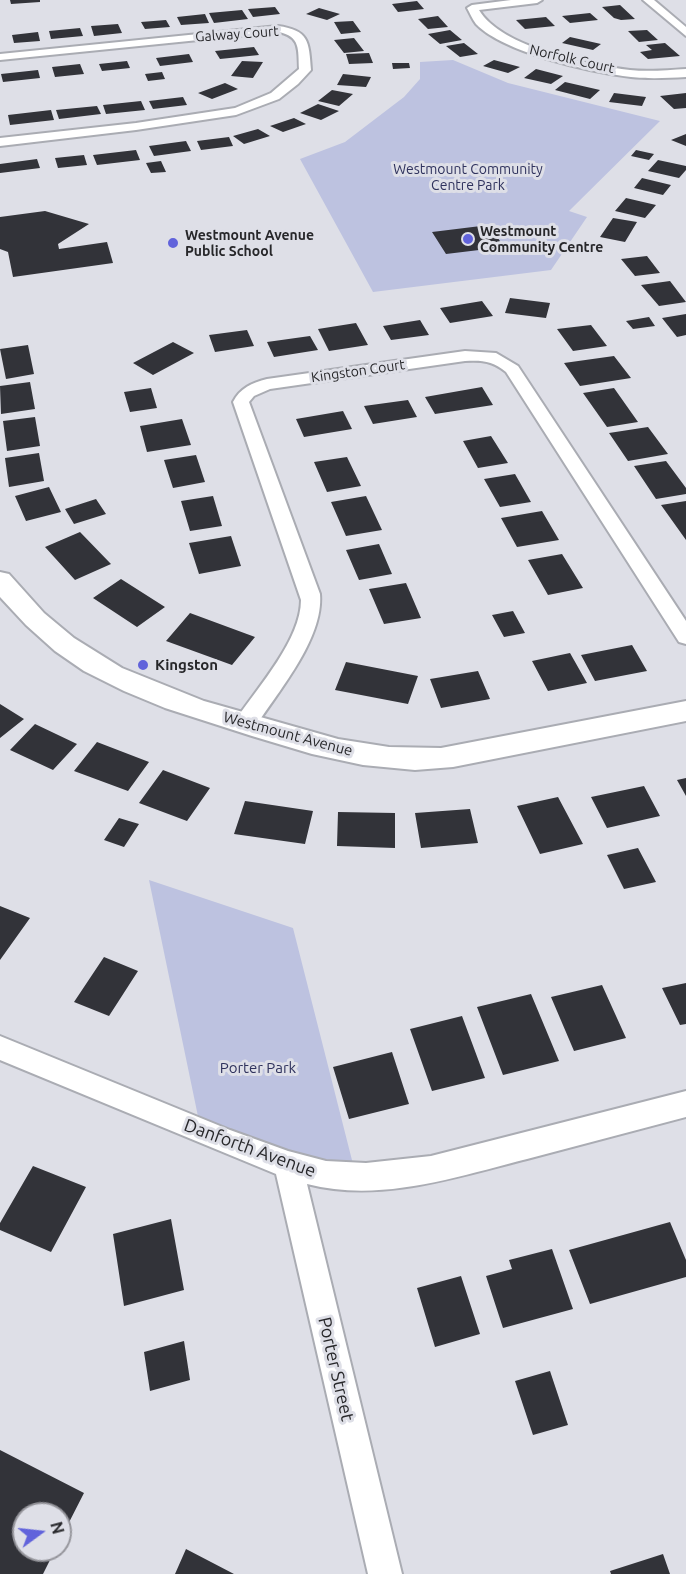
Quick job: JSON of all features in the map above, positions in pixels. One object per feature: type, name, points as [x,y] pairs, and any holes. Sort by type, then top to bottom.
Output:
[{"type":"street","name":"Norfolk Court","points":[[537,0],[472,8],[473,13],[489,28],[526,49],[628,73],[686,73]]},
{"type":"street","points":[[648,0],[686,33]]},
{"type":"street","name":"Galway Court","points":[[0,57],[278,29],[292,31],[298,36],[304,51],[305,70],[294,83],[279,94],[254,106],[158,124],[0,142]]},
{"type":"street","name":"Kingston Court","points":[[245,724],[302,638],[309,623],[311,607],[310,594],[241,402],[244,395],[251,389],[267,384],[465,356],[482,355],[500,359],[512,369],[686,637]]},
{"type":"street","name":"Westmount Avenue","points":[[0,580],[15,599],[43,626],[74,651],[110,674],[150,692],[245,724],[345,752],[441,758],[686,711]]},
{"type":"street","name":"Danforth Avenue","points":[[0,1048],[225,1141],[288,1165],[326,1175],[394,1176],[431,1170],[686,1104]]},
{"type":"street","name":"Porter Street","points":[[288,1165],[385,1574]]},
{"type":"green space","name":"Westmount Community Centre Park","points":[[453,60],[508,83],[660,121],[569,211],[587,217],[551,270],[373,292],[300,159],[345,142],[404,97],[420,79],[420,62]]},
{"type":"green space","name":"Porter Park","points":[[149,880],[293,928],[355,1172],[200,1126]]},
{"type":"building","points":[[10,0],[40,0],[40,2],[11,4]]},
{"type":"building","points":[[417,1],[424,9],[398,12],[392,4]]},
{"type":"building","points":[[620,5],[635,19],[614,18],[602,7]]},
{"type":"building","points":[[275,7],[280,14],[253,17],[248,9]]},
{"type":"building","points":[[319,8],[340,14],[327,20],[306,14]]},
{"type":"building","points":[[242,10],[248,19],[214,23],[209,13]]},
{"type":"building","points":[[590,13],[598,20],[570,23],[562,16]]},
{"type":"building","points":[[205,14],[209,23],[181,25],[177,17]]},
{"type":"building","points":[[438,16],[448,27],[428,29],[418,19]]},
{"type":"building","points":[[546,17],[555,26],[525,29],[516,20]]},
{"type":"building","points":[[166,20],[170,27],[145,29],[141,22]]},
{"type":"building","points":[[353,21],[361,32],[341,34],[334,22]]},
{"type":"building","points":[[118,24],[122,33],[94,36],[91,26]]},
{"type":"building","points":[[80,28],[83,36],[51,39],[49,31]]},
{"type":"building","points":[[450,30],[462,40],[440,44],[428,34]]},
{"type":"building","points":[[647,30],[658,40],[639,42],[628,31]]},
{"type":"building","points":[[38,32],[40,41],[14,43],[12,35]]},
{"type":"building","points":[[570,37],[601,44],[593,50],[562,43]]},
{"type":"building","points":[[354,38],[364,51],[344,53],[334,40]]},
{"type":"building","points":[[464,43],[478,54],[460,57],[446,46]]},
{"type":"building","points":[[665,43],[680,56],[648,59],[640,52],[652,50],[646,45]]},
{"type":"building","points":[[254,47],[259,55],[220,59],[215,51]]},
{"type":"building","points":[[369,53],[373,63],[349,64],[346,54]]},
{"type":"building","points":[[189,54],[193,62],[160,66],[156,58]]},
{"type":"building","points":[[494,60],[520,67],[508,73],[483,66]]},
{"type":"building","points":[[127,61],[130,68],[102,71],[99,64]]},
{"type":"building","points":[[242,61],[263,62],[253,78],[231,76]]},
{"type":"building","points":[[392,63],[409,63],[410,68],[393,69]]},
{"type":"building","points":[[80,64],[84,74],[55,77],[52,67]]},
{"type":"building","points":[[536,69],[563,76],[551,84],[524,78]]},
{"type":"building","points":[[38,70],[40,78],[3,82],[1,74]]},
{"type":"building","points":[[162,72],[165,79],[148,81],[145,74]]},
{"type":"building","points":[[343,74],[371,77],[366,87],[337,85]]},
{"type":"building","points":[[565,82],[600,90],[590,99],[555,90]]},
{"type":"building","points":[[225,83],[238,89],[212,99],[198,93]]},
{"type":"building","points":[[332,90],[353,94],[339,106],[318,101]]},
{"type":"building","points":[[614,93],[646,97],[642,106],[609,102]]},
{"type":"building","points":[[686,93],[686,108],[674,109],[660,96]]},
{"type":"building","points":[[183,97],[187,105],[153,109],[149,101]]},
{"type":"building","points":[[141,101],[145,110],[106,114],[103,105]]},
{"type":"building","points":[[318,104],[339,111],[321,120],[300,113]]},
{"type":"building","points":[[97,106],[101,114],[59,119],[56,110]]},
{"type":"building","points":[[51,110],[54,120],[10,125],[8,115]]},
{"type":"building","points":[[294,118],[306,124],[283,132],[270,126]]},
{"type":"building","points":[[258,129],[270,136],[244,144],[233,136]]},
{"type":"building","points":[[686,134],[686,146],[671,140]]},
{"type":"building","points":[[229,137],[233,146],[201,150],[197,141]]},
{"type":"building","points":[[186,141],[191,151],[154,156],[149,146]]},
{"type":"building","points":[[136,150],[140,160],[97,165],[93,155]]},
{"type":"building","points":[[636,150],[654,154],[649,160],[631,156]]},
{"type":"building","points":[[84,155],[87,165],[58,168],[55,158]]},
{"type":"building","points":[[37,159],[40,168],[0,173],[0,164]]},
{"type":"building","points":[[658,160],[686,166],[686,170],[679,178],[648,171]]},
{"type":"building","points":[[161,161],[166,172],[151,173],[146,163]]},
{"type":"building","points":[[642,178],[671,185],[663,195],[634,188]]},
{"type":"building","points":[[626,198],[656,205],[645,218],[615,211]]},
{"type":"building","points":[[45,211],[89,224],[58,244],[59,249],[107,242],[113,263],[13,277],[8,252],[0,249],[0,217]]},
{"type":"building","points":[[613,218],[637,222],[625,242],[600,237]]},
{"type":"building","name":"Westmount Community Centre","points":[[489,225],[504,247],[446,254],[432,232]]},
{"type":"building","points":[[647,256],[660,273],[635,276],[621,259]]},
{"type":"building","points":[[670,281],[686,302],[659,306],[641,285]]},
{"type":"building","points":[[510,298],[550,303],[546,318],[505,313]]},
{"type":"building","points":[[482,301],[493,316],[450,323],[440,308]]},
{"type":"building","points":[[686,314],[686,335],[677,337],[662,318]]},
{"type":"building","points":[[649,317],[655,326],[633,329],[626,321]]},
{"type":"building","points":[[420,320],[429,335],[391,340],[383,326]]},
{"type":"building","points":[[356,323],[368,345],[329,351],[318,329]]},
{"type":"building","points":[[591,325],[607,346],[573,351],[557,329]]},
{"type":"building","points":[[247,330],[254,346],[215,352],[209,335]]},
{"type":"building","points":[[310,336],[318,350],[274,357],[267,342]]},
{"type":"building","points":[[173,342],[194,353],[153,375],[133,363]]},
{"type":"building","points":[[28,345],[34,374],[6,379],[0,349]]},
{"type":"building","points":[[614,356],[631,378],[580,386],[564,363]]},
{"type":"building","points":[[30,382],[35,409],[1,414],[0,386]]},
{"type":"building","points":[[482,387],[493,405],[435,414],[425,397]]},
{"type":"building","points":[[151,388],[157,408],[130,412],[124,392]]},
{"type":"building","points":[[614,388],[638,422],[607,427],[583,393]]},
{"type":"building","points":[[408,400],[417,417],[373,424],[364,406]]},
{"type":"building","points":[[343,411],[352,429],[304,437],[296,419]]},
{"type":"building","points":[[35,417],[40,446],[7,451],[3,421]]},
{"type":"building","points":[[182,419],[191,445],[147,452],[140,426]]},
{"type":"building","points":[[648,427],[668,454],[628,461],[609,433]]},
{"type":"building","points":[[491,436],[508,463],[478,468],[463,441]]},
{"type":"building","points":[[39,453],[44,481],[9,487],[5,458]]},
{"type":"building","points":[[196,455],[205,482],[173,488],[164,460]]},
{"type":"building","points":[[347,457],[361,486],[327,492],[314,462]]},
{"type":"building","points":[[666,461],[686,488],[686,494],[656,499],[634,466]]},
{"type":"building","points":[[515,474],[531,502],[500,507],[484,479]]},
{"type":"building","points":[[49,487],[61,512],[26,521],[15,496]]},
{"type":"building","points":[[213,496],[222,526],[190,531],[181,501]]},
{"type":"building","points":[[366,496],[382,530],[346,536],[331,502]]},
{"type":"building","points":[[96,499],[106,514],[74,524],[65,509]]},
{"type":"building","points":[[686,501],[686,540],[661,505]]},
{"type":"building","points":[[542,511],[559,540],[517,547],[501,518]]},
{"type":"building","points":[[80,532],[111,564],[75,580],[45,547]]},
{"type":"building","points":[[231,536],[241,566],[199,574],[189,543]]},
{"type":"building","points":[[379,544],[392,574],[359,580],[346,550]]},
{"type":"building","points":[[562,554],[583,588],[548,595],[528,560]]},
{"type":"building","points":[[121,579],[165,607],[137,627],[93,598]]},
{"type":"building","points":[[406,583],[421,618],[384,624],[369,589]]},
{"type":"building","points":[[513,611],[525,633],[504,637],[492,615]]},
{"type":"building","points":[[190,613],[255,637],[232,665],[166,641]]},
{"type":"building","points":[[632,645],[647,671],[595,681],[581,655]]},
{"type":"building","points":[[570,653],[587,683],[548,691],[532,661]]},
{"type":"building","points":[[346,662],[418,676],[408,704],[335,690]]},
{"type":"building","points":[[478,671],[490,699],[441,708],[430,679]]},
{"type":"building","points":[[0,704],[24,719],[0,738]]},
{"type":"building","points":[[35,724],[77,744],[53,770],[10,750]]},
{"type":"building","points":[[97,742],[149,762],[128,791],[74,771]]},
{"type":"building","points":[[163,770],[210,788],[187,821],[139,803]]},
{"type":"building","points":[[686,778],[686,796],[677,780]]},
{"type":"building","points":[[644,786],[660,816],[607,828],[591,797]]},
{"type":"building","points":[[558,797],[583,844],[540,854],[517,806]]},
{"type":"building","points":[[245,801],[313,811],[305,844],[234,834]]},
{"type":"building","points":[[470,809],[478,843],[421,848],[415,813]]},
{"type":"building","points":[[338,812],[395,813],[395,848],[337,846]]},
{"type":"building","points":[[119,818],[139,824],[124,847],[104,840]]},
{"type":"building","points":[[638,848],[656,882],[624,889],[607,855]]},
{"type":"building","points":[[0,906],[30,918],[0,960]]},
{"type":"building","points":[[104,957],[138,971],[109,1016],[74,1002]]},
{"type":"building","points":[[686,983],[686,1024],[680,1025],[662,988]]},
{"type":"building","points":[[602,985],[626,1038],[574,1051],[551,997]]},
{"type":"building","points":[[531,994],[559,1061],[503,1075],[477,1007]]},
{"type":"building","points":[[462,1016],[485,1078],[432,1091],[410,1029]]},
{"type":"building","points":[[392,1052],[409,1104],[349,1119],[333,1067]]},
{"type":"building","points":[[33,1166],[86,1187],[51,1252],[0,1230],[0,1223]]},
{"type":"building","points":[[171,1219],[184,1290],[124,1306],[113,1234]]},
{"type":"building","points":[[670,1222],[686,1260],[686,1277],[590,1304],[569,1250]]},
{"type":"building","points":[[552,1249],[573,1309],[503,1328],[486,1276],[512,1269],[509,1260]]},
{"type":"building","points":[[461,1276],[480,1334],[435,1347],[417,1288]]},
{"type":"building","points":[[184,1341],[190,1380],[150,1391],[144,1352]]},
{"type":"building","points":[[550,1371],[568,1425],[533,1435],[515,1381]]},
{"type":"building","points":[[0,1450],[84,1493],[72,1516],[72,1502],[12,1502],[12,1562],[49,1562],[43,1574],[0,1574]]},
{"type":"building","points":[[186,1549],[234,1574],[175,1574]]},
{"type":"building","points":[[663,1554],[670,1574],[611,1574],[610,1571]]},
{"type":"place","name":"Westmount Community Centre","points":[[468,239]]},
{"type":"place","name":"Westmount Avenue Public School","points":[[173,243]]},
{"type":"place","name":"Kingston","points":[[143,665]]}]
